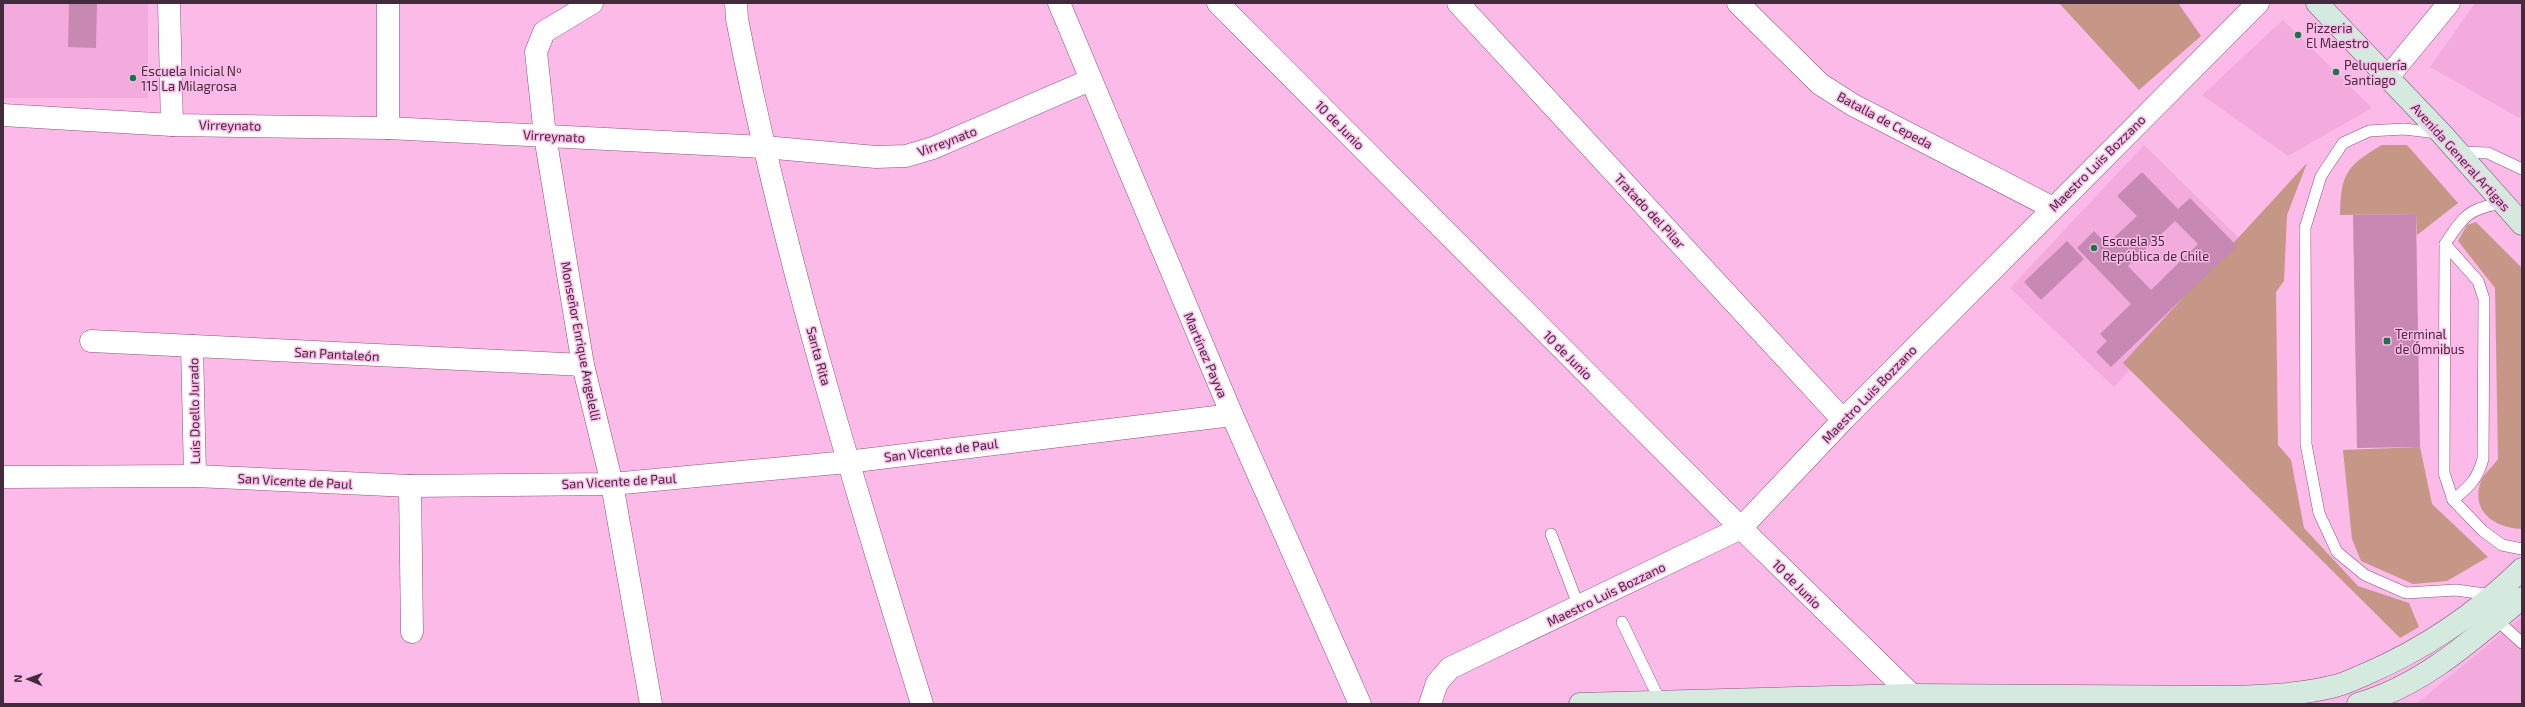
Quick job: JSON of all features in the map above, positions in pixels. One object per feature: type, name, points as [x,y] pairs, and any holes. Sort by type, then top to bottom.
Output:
[{"type":"main road","name":"Avenida General Artigas","points":[[2317,3],[2441,133],[2522,224]]},
{"type":"main road","points":[[2358,704],[2394,692],[2435,669],[2505,606],[2522,569]]},
{"type":"main road","points":[[1580,704],[1916,700],[2262,700],[2336,686],[2396,660],[2464,620],[2505,606]]},
{"type":"main road","points":[[2396,660],[2414,681]]},
{"type":"street","points":[[169,3],[172,125]]},
{"type":"street","points":[[388,3],[388,128]]},
{"type":"street","name":"Monseñor Enrique Angelelli","points":[[592,3],[544,32],[536,52],[545,136],[583,365],[612,484],[651,704]]},
{"type":"street","name":"Santa Rita","points":[[736,3],[738,26],[764,147],[847,462],[922,704]]},
{"type":"street","name":"Martínez Payva","points":[[1059,3],[1090,80],[1232,415],[1360,704]]},
{"type":"street","name":"10 de Junio","points":[[1218,3],[1741,528],[1916,700]]},
{"type":"street","name":"Tratado del Pilar","points":[[1458,3],[1843,420]]},
{"type":"street","name":"Batalla de Cepeda","points":[[1738,3],[1820,84],[1853,105],[2053,208]]},
{"type":"street","name":"Maestro Luis Bozzano","points":[[1430,704],[1437,683],[1450,668],[1741,528],[1843,420],[2258,3]]},
{"type":"street","points":[[2388,77],[2449,3]]},
{"type":"street","name":"Virreynato","points":[[3,114],[172,125],[388,128],[764,147],[876,157],[906,156],[933,148],[1090,80]]},
{"type":"street","name":"San Pantaleón","points":[[91,340],[583,365]]},
{"type":"street","name":"Luis Doello Jurado","points":[[192,346],[195,476]]},
{"type":"street","name":"San Vicente de Paul","points":[[3,477],[195,476],[410,486],[612,484],[847,462],[1232,415]]},
{"type":"street","points":[[410,486],[412,632]]},
{"type":"lane","points":[[2441,133],[2404,129],[2368,131],[2342,143],[2320,176],[2305,228],[2306,444],[2319,513],[2337,552],[2365,575],[2406,593],[2456,590],[2505,606],[2522,643]]},
{"type":"lane","points":[[2457,152],[2488,153],[2522,169]]},
{"type":"lane","points":[[2502,203],[2480,206],[2463,217],[2445,244],[2444,473],[2453,500],[2483,531],[2502,545],[2522,549]]},
{"type":"lane","points":[[2445,244],[2478,281],[2484,299],[2483,459],[2478,475],[2469,487],[2453,500]]},
{"type":"lane","points":[[1551,534],[1578,607]]},
{"type":"lane","points":[[1622,622],[1661,703]]},
{"type":"shaded area","points":[[3,3],[148,3],[148,98],[3,98]]},
{"type":"shaded area","points":[[2059,3],[2178,3],[2201,36],[2139,90]]},
{"type":"shaded area","points":[[2475,3],[2522,3],[2522,113],[2519,118],[2430,67]]},
{"type":"shaded area","points":[[2283,20],[2372,108],[2288,156],[2202,95]]},
{"type":"shaded area","points":[[2144,145],[2246,245],[2114,387],[2010,288]]},
{"type":"shaded area","points":[[2382,145],[2407,145],[2458,203],[2417,235],[2416,214],[2340,215],[2342,190],[2344,180],[2348,172],[2360,159]]},
{"type":"shaded area","points":[[2307,163],[2287,215],[2284,281],[2276,292],[2278,445],[2291,460],[2304,528],[2358,586],[2409,603],[2419,627],[2400,638],[2123,363]]},
{"type":"shaded area","points":[[2476,222],[2522,268],[2522,529],[2512,528],[2494,522],[2482,510],[2479,501],[2478,492],[2481,481],[2498,459],[2495,288],[2458,241],[2467,225]]},
{"type":"shaded area","points":[[2420,447],[2432,504],[2488,557],[2447,581],[2413,584],[2361,561],[2352,539],[2343,450]]},
{"type":"shaded area","points":[[2522,617],[2522,704],[2416,704]]},
{"type":"building","points":[[69,3],[97,3],[96,48],[68,47]]},
{"type":"building","points":[[2142,172],[2178,209],[2190,198],[2237,246],[2111,367],[2096,352],[2107,341],[2100,334],[2131,304],[2077,248],[2094,231],[2107,244],[2137,216],[2117,196]],"holes":[[[2175,221],[2198,244],[2151,290],[2128,266]]]},
{"type":"building","name":"Terminal de Ómnibus","points":[[2416,214],[2420,447],[2357,448],[2353,215]]},
{"type":"building","points":[[2067,241],[2084,259],[2041,300],[2024,282]]},
{"type":"place","name":"Pizzeria El Maestro","points":[[2298,35]]},
{"type":"place","name":"Peluquería Santiago","points":[[2336,72]]},
{"type":"place","name":"Escuela Inicial Nº 115 La Milagrosa","points":[[133,78]]},
{"type":"place","name":"Escuela 35 República de Chile","points":[[2094,248]]},
{"type":"place","name":"Terminal de Ómnibus","points":[[2387,341]]}]
